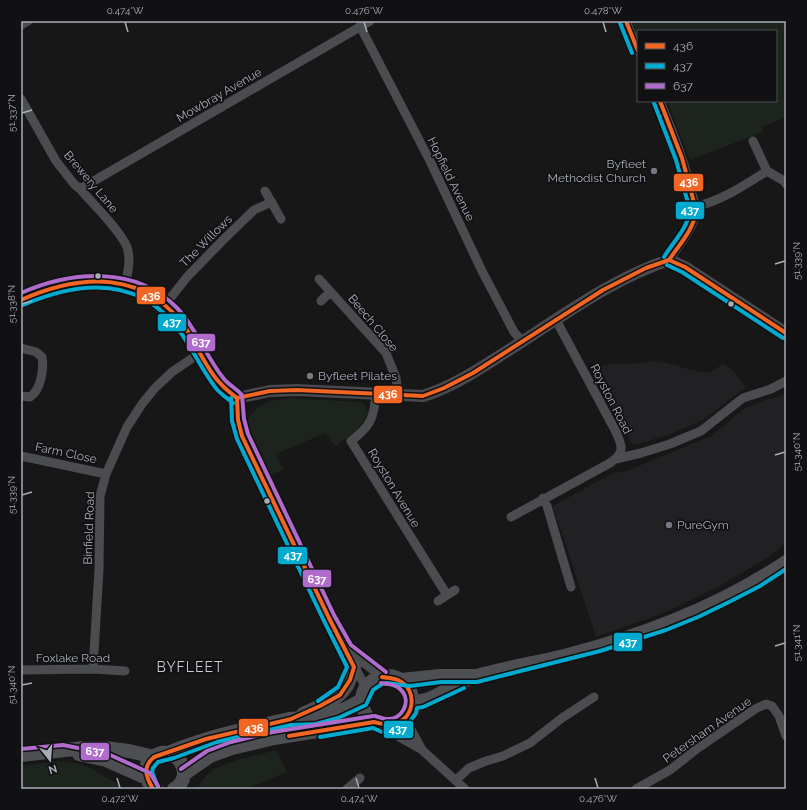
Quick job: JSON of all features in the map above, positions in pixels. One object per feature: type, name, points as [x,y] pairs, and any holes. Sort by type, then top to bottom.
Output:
[{"type":"main road","points":[[291,719],[307,719],[334,713],[350,707],[364,694],[373,681],[382,677],[392,677],[401,680],[440,676],[474,676],[566,655],[630,637],[717,602],[786,562]]},
{"type":"main road","points":[[152,786],[147,766],[154,757],[206,739],[291,719],[320,706],[340,695],[350,680],[354,667]]},
{"type":"main road","points":[[412,702],[420,702],[432,697],[474,676]]},
{"type":"main road","points":[[184,774],[210,756],[232,748],[274,738],[378,724],[392,726],[400,722],[411,710],[411,694],[407,686],[401,680]]},
{"type":"main road","points":[[364,694],[363,708],[367,716],[378,724]]},
{"type":"main road","points":[[21,755],[83,748],[105,748],[129,751],[154,757]]},
{"type":"main road","points":[[62,751],[106,760],[120,765],[152,786]]},
{"type":"main road","points":[[168,753],[178,758],[182,763],[184,774],[181,784],[176,788]]},
{"type":"street","points":[[21,24],[28,21]]},
{"type":"street","name":"Mowbray Avenue","points":[[80,189],[370,21]]},
{"type":"street","points":[[626,21],[637,48]]},
{"type":"street","name":"Hopfield Avenue","points":[[360,26],[430,161],[482,271],[514,332],[523,342]]},
{"type":"street","name":"Brewery Lane","points":[[21,99],[56,161],[74,184],[120,236],[127,247],[129,263],[125,284]]},
{"type":"street","points":[[237,398],[270,391],[297,390],[423,396],[436,392],[464,379],[630,275],[669,260],[688,231],[696,212],[690,185],[660,102]]},
{"type":"street","points":[[753,141],[767,171],[784,181],[786,184]]},
{"type":"street","points":[[695,207],[708,204],[724,197],[767,171]]},
{"type":"street","points":[[266,191],[280,219]]},
{"type":"street","name":"The Willows","points":[[165,305],[186,278],[254,210],[272,202]]},
{"type":"street","points":[[669,260],[684,267],[786,333]]},
{"type":"street","name":"Beech Close","points":[[319,279],[386,353],[396,378],[398,394]]},
{"type":"street","points":[[21,300],[31,295],[68,284],[103,281],[125,284],[139,289],[165,305],[180,322],[220,384],[237,398],[238,420],[242,436],[325,611],[346,649],[364,694]]},
{"type":"street","name":"Beech Close","points":[[321,301],[330,292]]},
{"type":"street","name":"Royston Road","points":[[556,320],[620,443],[621,450],[616,459]]},
{"type":"street","points":[[21,348],[36,352],[42,357],[43,362],[41,377],[35,392],[30,397],[21,396]]},
{"type":"street","name":"Binfield Road","points":[[94,669],[99,569],[100,496],[106,474],[126,427],[142,404],[155,388],[172,372],[200,353]]},
{"type":"street","points":[[510,517],[616,459],[632,456],[670,444],[695,434],[727,412],[743,398],[771,389],[786,381]]},
{"type":"street","name":"Royston Avenue","points":[[376,393],[375,411],[370,423],[351,441],[447,595]]},
{"type":"street","name":"Farm Close","points":[[21,456],[106,474]]},
{"type":"street","points":[[543,498],[547,506],[571,587]]},
{"type":"street","points":[[438,601],[455,590]]},
{"type":"street","points":[[346,649],[382,677]]},
{"type":"street","name":"Foxlake Road","points":[[21,670],[125,670]]},
{"type":"street","points":[[456,780],[470,768],[503,756],[530,743],[562,718],[594,697]]},
{"type":"street","name":"Petersham Avenue","points":[[636,789],[651,786],[734,722],[766,704],[772,706],[779,716],[786,736]]},
{"type":"street","points":[[407,716],[409,726],[421,749]]},
{"type":"street","points":[[378,724],[421,749],[465,789]]},
{"type":"street","points":[[347,789],[360,778]]},
{"type":"shaded area","points":[[631,21],[786,21],[786,117],[762,127],[763,132],[690,160],[667,102],[777,102],[777,30],[637,30],[637,35]]},
{"type":"shaded area","points":[[652,361],[709,373],[723,364],[734,371],[746,387],[704,419],[669,435],[633,445],[591,369],[612,364],[632,364]]},
{"type":"shaded area","points":[[786,392],[786,543],[767,558],[716,588],[661,614],[596,637],[553,506],[611,474],[629,470],[711,436],[745,408],[768,399],[781,396]]},
{"type":"shaded area","points":[[288,398],[361,402],[366,406],[368,413],[362,424],[350,436],[335,446],[325,433],[276,454],[283,470],[269,476],[245,426],[257,408],[273,401]]},
{"type":"shaded area","points":[[276,750],[287,772],[246,789],[197,789],[208,774],[219,767],[234,761]]},
{"type":"shaded area","points":[[61,761],[91,768],[125,789],[21,789],[21,766]]},
{"type":"transit line","name":"436","points":[[626,21],[637,48]]},
{"type":"transit line","name":"437","points":[[620,23],[632,53]]},
{"type":"transit line","name":"436","points":[[660,102],[682,158],[696,210],[690,230],[669,260]]},
{"type":"transit line","name":"437","points":[[654,103],[676,160],[690,210],[689,217],[683,229],[664,257]]},
{"type":"transit line","name":"436","points":[[237,398],[270,391],[297,390],[423,396],[444,388],[473,373],[603,290],[646,268],[669,260],[685,267],[786,333]]},
{"type":"transit line","name":"437","points":[[667,265],[682,272],[783,338]]},
{"type":"transit line","name":"637","points":[[21,293],[61,280],[102,276],[142,284],[161,294],[177,308],[184,316],[212,362],[226,381],[242,395],[244,419],[248,434],[334,615],[351,645],[386,672]]},
{"type":"transit line","name":"436","points":[[21,300],[44,291],[67,285],[90,282],[112,282],[133,287],[152,296],[171,310],[187,330],[216,379],[224,388],[237,398]]},
{"type":"transit line","name":"437","points":[[23,305],[67,291],[88,288],[109,288],[129,292],[148,301],[165,314],[190,346],[215,387],[233,403]]},
{"type":"transit line","name":"437","points":[[231,398],[232,421],[237,439],[347,667],[338,687],[318,701]]},
{"type":"transit line","name":"436","points":[[153,789],[146,772],[150,761],[154,757],[206,739],[291,719],[320,706],[340,695],[350,680],[354,667],[242,436],[238,420],[237,398]]},
{"type":"transit line","name":"437","points":[[158,787],[152,772],[153,768],[158,762],[174,758],[217,742],[291,725],[316,724],[338,718],[366,705],[373,690],[382,684],[387,683],[410,686],[441,682],[477,682],[600,651],[666,630],[698,617],[760,586],[786,569]]},
{"type":"transit line","name":"436","points":[[374,722],[390,725],[398,723],[409,713],[411,706],[411,698],[405,685],[396,679],[382,677]]},
{"type":"transit line","name":"637","points":[[375,716],[386,719],[397,716],[404,709],[406,699],[399,688],[381,683]]},
{"type":"transit line","name":"437","points":[[320,737],[373,728],[382,732],[394,732],[411,720],[416,713],[417,708],[423,707],[464,688]]},
{"type":"transit line","name":"637","points":[[181,769],[207,751],[231,742],[273,732],[373,716]]},
{"type":"transit line","name":"436","points":[[289,736],[374,722]]},
{"type":"transit line","name":"637","points":[[21,749],[63,745],[108,754],[150,773],[158,786]]},
{"type":"place","name":"Byfleet Methodist Church","points":[[654,171]]},
{"type":"place","name":"Byfleet Pilates","points":[[310,376]]},
{"type":"place","name":"PureGym","points":[[669,525]]},
{"type":"district","name":"BYFLEET","points":[[190,667]]}]
